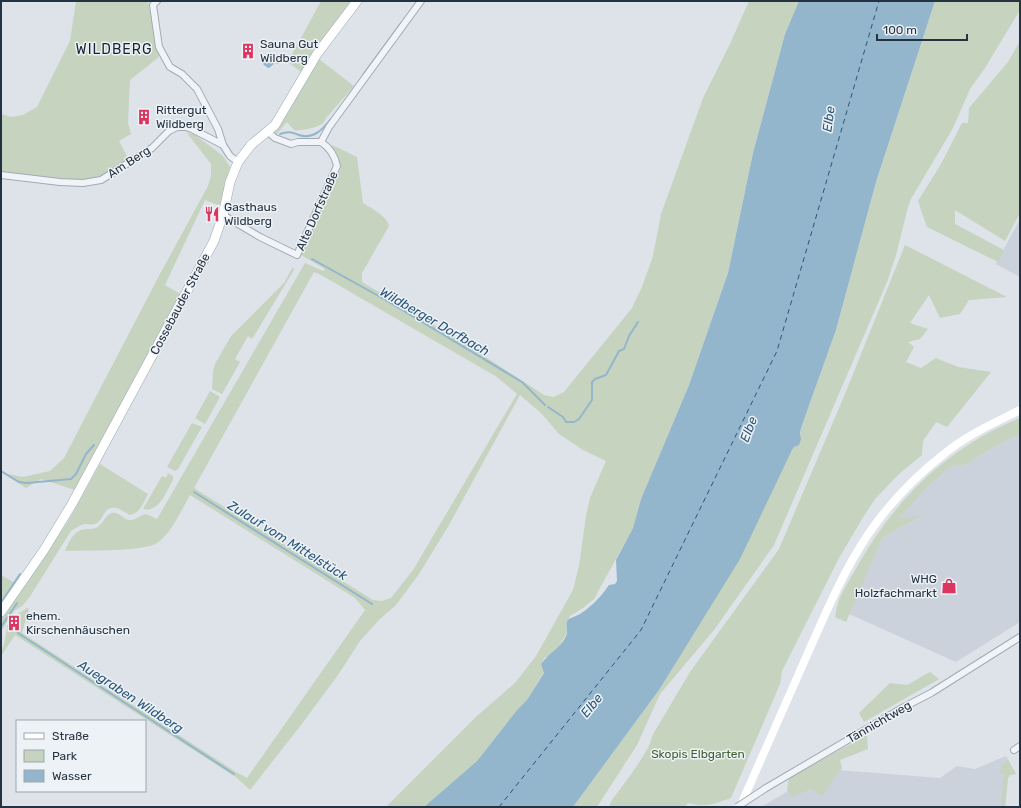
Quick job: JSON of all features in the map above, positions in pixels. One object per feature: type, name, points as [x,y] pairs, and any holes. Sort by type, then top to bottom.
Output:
[{"type":"main road","name":"Cossebauder Straße","points":[[1,612],[44,550],[72,504],[214,241],[223,215],[230,182],[238,162],[251,145],[268,132],[280,117],[317,54],[357,1]]},
{"type":"main road","points":[[739,807],[830,603],[849,566],[870,532],[911,484],[945,453],[980,430],[1020,410]]},
{"type":"street","points":[[268,132],[275,138],[291,144],[298,142],[321,142],[329,127],[421,1]]},
{"type":"street","points":[[154,2],[159,47],[170,67],[182,74],[197,89],[218,129],[223,145],[230,156],[238,162]]},
{"type":"street","name":"Am Berg","points":[[1,175],[60,182],[83,183],[101,180],[113,174],[152,148],[169,131],[177,127],[192,129],[223,145]]},
{"type":"street","name":"Alte Dorfstraße","points":[[223,215],[260,237],[297,255],[337,166],[335,157],[327,146],[321,142]]},
{"type":"street","name":"Tännichtweg","points":[[739,807],[766,788],[904,706],[931,692],[1020,637]]},
{"type":"street","points":[[1014,750],[1020,746]]},
{"type":"shaded area","points":[[1020,219],[1020,277],[996,264]]},
{"type":"shaded area","points":[[1020,434],[1020,622],[956,662],[849,614],[883,537],[921,516],[898,520],[928,486],[950,467],[968,464],[992,448]]},
{"type":"shaded area","points":[[1006,756],[1016,774],[1010,775],[1008,778],[1005,807],[761,807],[825,769],[940,778],[957,766],[975,769]]},
{"type":"green space","points":[[76,1],[148,1],[159,57],[130,80],[128,123],[131,134],[119,141],[129,160],[101,177],[79,180],[1,172],[1,114],[11,117],[23,115],[37,107],[70,41]]},
{"type":"green space","points":[[321,1],[352,1],[334,24],[301,72],[288,62]]},
{"type":"green space","points":[[749,1],[799,1],[785,34],[753,153],[728,273],[689,385],[641,499],[633,528],[594,599],[570,616],[566,624],[567,633],[558,648],[550,656],[544,658],[541,664],[544,672],[527,700],[517,710],[477,761],[424,807],[386,807],[477,716],[515,683],[536,656],[573,590],[579,566],[590,498],[606,461],[583,450],[559,434],[542,414],[520,395],[449,525],[419,574],[396,605],[379,620],[360,641],[338,675],[250,790],[237,778],[15,635],[1,656],[7,628],[11,620],[27,608],[29,609],[22,633],[247,778],[365,610],[355,598],[190,495],[167,534],[157,543],[150,546],[127,549],[65,551],[71,539],[76,533],[83,529],[94,529],[98,527],[108,515],[112,513],[116,513],[129,520],[133,520],[146,514],[157,519],[305,263],[323,271],[325,269],[301,255],[341,168],[339,159],[331,147],[332,145],[357,157],[363,203],[382,215],[389,226],[362,273],[362,282],[464,343],[544,395],[553,397],[564,392],[632,308],[642,287],[653,256],[661,214],[703,98],[730,44]],"holes":[[[314,272],[497,377],[517,394],[413,570],[391,598],[382,601],[373,600],[194,488]]]},
{"type":"green space","points":[[935,1],[1020,1],[1020,10],[985,68],[970,89],[953,128],[911,199],[887,282],[774,545],[714,630],[660,694],[637,745],[597,807],[573,807],[659,690],[792,450],[797,445],[801,428],[836,330],[876,182]]},
{"type":"green space","points":[[1020,41],[1020,213],[1005,241],[955,210],[955,224],[1004,250],[998,262],[927,227],[918,201],[941,164],[962,123],[968,123],[969,108],[1008,62]]},
{"type":"green space","points":[[319,59],[354,86],[321,125],[309,129],[294,130],[287,122],[276,135],[275,131]]},
{"type":"green space","points":[[187,133],[194,134],[223,156],[230,167],[220,206],[205,200],[165,285],[182,295],[75,490],[41,479],[26,488],[2,473],[23,477],[50,471],[64,458],[161,272],[208,186],[211,176],[211,164]]},
{"type":"green space","name":"Skopis Elbgarten","points":[[905,245],[1007,297],[969,300],[960,314],[940,318],[929,295],[910,323],[928,329],[920,339],[908,342],[914,347],[906,362],[921,368],[936,358],[958,367],[991,372],[947,427],[936,422],[923,441],[922,455],[899,474],[875,499],[862,519],[839,558],[782,671],[780,684],[731,798],[715,804],[700,805],[688,803],[685,807],[609,807],[612,800],[642,758],[652,736],[690,672],[779,549],[845,394]]},
{"type":"green space","points":[[293,267],[294,270],[252,339],[248,336],[235,359],[240,362],[222,394],[212,389],[215,364],[231,336],[284,283]]},
{"type":"green space","points":[[210,391],[220,397],[205,424],[195,418]]},
{"type":"green space","points":[[1020,418],[1020,434],[992,448],[968,464],[950,467],[928,486],[899,519],[923,515],[883,537],[846,622],[835,617],[839,600],[858,565],[889,518],[907,497],[927,477],[970,444],[994,430]]},
{"type":"green space","points":[[192,423],[202,427],[178,469],[175,471],[167,467]]},
{"type":"green space","points":[[100,464],[148,494],[143,504],[139,510],[130,515],[122,510],[112,508],[108,509],[98,522],[94,524],[83,524],[71,531],[29,598],[22,606],[14,611],[1,631],[1,619],[69,520]]},
{"type":"green space","points":[[168,473],[173,476],[173,480],[162,500],[154,508],[143,509],[162,476],[166,478]]},
{"type":"green space","points":[[1,575],[17,584],[1,606]]},
{"type":"green space","points":[[930,672],[939,679],[864,722],[859,713],[890,683],[907,685]]},
{"type":"green space","points":[[867,735],[868,749],[840,760],[842,768],[822,796],[811,789],[792,797],[787,790],[789,778]]},
{"type":"green space","points":[[1008,760],[1016,774],[1010,775],[1008,778],[1005,807],[1001,807],[1004,774],[1000,774],[1000,771],[1003,764]]},
{"type":"water","name":"Elbe","points":[[799,1],[935,1],[876,182],[836,330],[801,428],[801,439],[799,445],[794,447],[792,450],[740,559],[659,690],[573,807],[424,807],[477,761],[517,710],[527,700],[544,673],[541,664],[565,639],[567,634],[566,624],[570,618],[580,614],[588,608],[609,585],[615,584],[617,581],[616,560],[633,528],[641,499],[689,385],[728,273],[753,153],[785,34]]},
{"type":"water","points":[[275,54],[281,58],[283,56],[286,59],[278,64],[275,63],[269,68],[266,67],[260,58],[262,56],[269,59]]},
{"type":"waterway","points":[[363,75],[401,23]]},
{"type":"waterway","points":[[280,134],[290,132],[304,136],[313,135],[321,130],[331,119]]},
{"type":"waterway","name":"Wildberger Dorfbach","points":[[312,259],[384,299],[522,382],[545,405]]},
{"type":"waterway","name":"Wildberger Dorfbach","points":[[548,407],[563,417],[566,422],[574,422],[579,419],[592,400],[592,382],[595,379],[606,375],[619,351],[624,349],[629,336],[638,322]]},
{"type":"waterway","name":"Zulauf vom Mittelstück","points":[[1,471],[19,482],[27,483],[71,479],[76,474],[86,454],[94,445]]},
{"type":"waterway","name":"Zulauf vom Mittelstück","points":[[194,492],[372,604]]},
{"type":"waterway","points":[[1,603],[20,574]]},
{"type":"waterway","points":[[1,627],[17,603]]},
{"type":"waterway","name":"Auegraben Wildberg","points":[[8,626],[14,630]]},
{"type":"waterway","name":"Auegraben Wildberg","points":[[18,633],[234,774]]},
{"type":"ferry route","points":[[499,807],[641,630],[777,351],[879,1]]},
{"type":"place","name":"Sauna Gut Wildberg","points":[[248,51]]},
{"type":"place","name":"Rittergut Wildberg","points":[[144,117]]},
{"type":"place","name":"Gasthaus Wildberg","points":[[212,214]]},
{"type":"place","name":"WHG Holzfachmarkt","points":[[949,586]]},
{"type":"place","name":"ehem. Kirschenhäuschen","points":[[14,623]]},
{"type":"district","name":"WILDBERG","points":[[114,49]]}]
